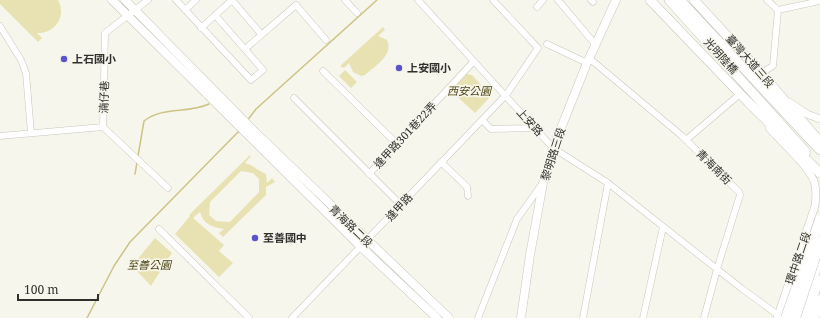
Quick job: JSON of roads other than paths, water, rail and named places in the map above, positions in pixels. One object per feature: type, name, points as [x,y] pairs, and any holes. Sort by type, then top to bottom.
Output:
[{"type":"highway","points":[[795,318],[818,235],[820,220]]},
{"type":"highway","points":[[781,317],[818,235]]},
{"type":"highway","points":[[814,318],[820,300]]},
{"type":"main road","points":[[112,0],[128,17],[237,118]]},
{"type":"main road","points":[[125,0],[237,118]]},
{"type":"main road","name":"黎明路三段","points":[[521,318],[543,183],[554,148],[588,60],[616,0]]},
{"type":"main road","points":[[650,0],[740,94],[820,173]]},
{"type":"main road","name":"光明陸橋","points":[[669,0],[820,167]]},
{"type":"main road","name":"光明陸橋","points":[[680,0],[820,150]]},
{"type":"main road","name":"臺灣大道三段","points":[[694,0],[761,73],[820,142]]},
{"type":"main road","name":"青海路二段","points":[[237,118],[437,318]]},
{"type":"main road","name":"青海路二段","points":[[364,244],[449,318]]},
{"type":"street","name":"湳仔巷","points":[[0,136],[103,127],[105,33],[121,20],[136,11],[148,0]]},
{"type":"street","points":[[176,0],[251,80],[263,70],[215,15]]},
{"type":"street","points":[[185,10],[196,0]]},
{"type":"street","points":[[201,28],[232,0],[262,34]]},
{"type":"street","points":[[345,0],[357,13]]},
{"type":"street","name":"上安路","points":[[418,0],[554,148],[608,183],[716,269],[781,317]]},
{"type":"street","name":"逢甲路","points":[[292,318],[506,95],[538,48],[493,0]]},
{"type":"street","points":[[537,8],[543,0]]},
{"type":"street","points":[[558,0],[595,44]]},
{"type":"street","points":[[767,0],[778,10]]},
{"type":"street","points":[[778,10],[794,3],[820,1]]},
{"type":"street","points":[[245,49],[296,5],[326,40]]},
{"type":"street","points":[[761,73],[773,66],[778,10]]},
{"type":"street","points":[[0,26],[21,60],[26,73],[31,133]]},
{"type":"street","name":"青海南街","points":[[547,44],[588,60],[686,140],[734,187],[740,195],[716,269],[704,318]]},
{"type":"street","name":"逢甲路301巷22弄","points":[[369,174],[474,61]]},
{"type":"street","points":[[323,71],[397,144]]},
{"type":"street","points":[[761,73],[791,103],[807,114],[820,119]]},
{"type":"street","points":[[761,73],[820,135]]},
{"type":"street","points":[[686,140],[740,94]]},
{"type":"street","points":[[294,98],[401,205]]},
{"type":"street","points":[[748,102],[820,177]]},
{"type":"street","name":"環中路二段","points":[[748,102],[758,116],[809,172],[815,182],[815,206],[795,266],[781,317]]},
{"type":"street","points":[[482,120],[491,129],[536,128]]},
{"type":"street","points":[[103,127],[168,188]]},
{"type":"street","points":[[442,162],[467,187],[468,196]]},
{"type":"street","points":[[478,318],[517,218],[543,183]]},
{"type":"street","points":[[583,318],[608,183]]},
{"type":"street","points":[[643,318],[663,227]]},
{"type":"street","points":[[159,229],[249,318]]},
{"type":"street","points":[[807,318],[818,276],[820,260]]},
{"type":"street","points":[[795,266],[818,276]]},
{"type":"street","name":"環中路二段","points":[[801,318],[818,276]]},
{"type":"waterway","points":[[247,121],[256,109],[377,0]]},
{"type":"waterway","points":[[138,156],[144,121],[159,113],[192,109],[209,104]]},
{"type":"waterway","points":[[87,318],[114,266],[130,242],[240,130]]},
{"type":"waterway","points":[[135,174],[137,162]]},
{"type":"place","name":"上石國小","points":[[64,59]]},
{"type":"place","name":"上安國小","points":[[399,68]]},
{"type":"place","name":"至善國中","points":[[255,238]]},
{"type":"park label","name":"西安公園","points":[[469,91]]},
{"type":"park label","name":"至善公園","points":[[149,265]]}]
